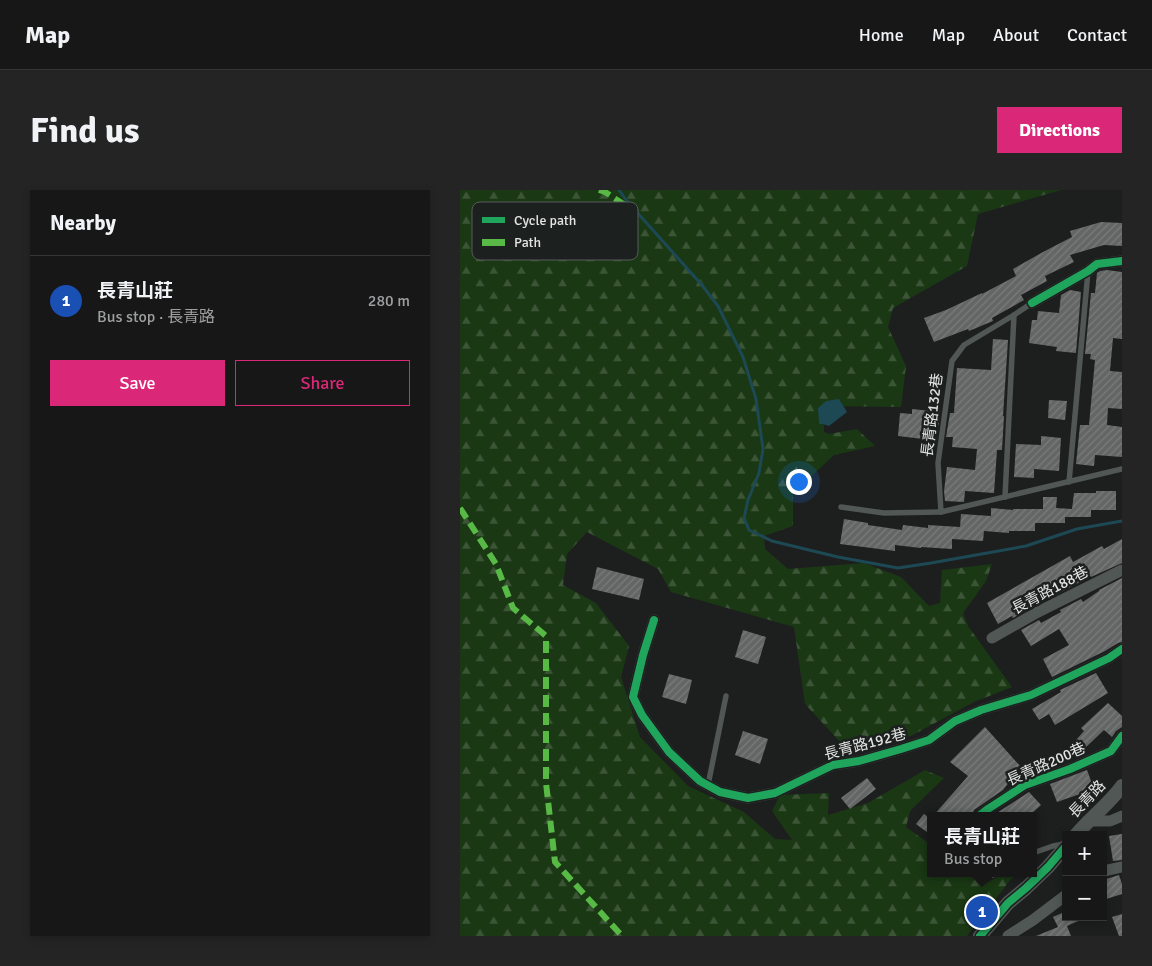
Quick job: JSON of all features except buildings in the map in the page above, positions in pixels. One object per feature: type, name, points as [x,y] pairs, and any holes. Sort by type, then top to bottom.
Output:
[{"type":"street","points":[[1032,303],[1097,264],[1122,261]]},
{"type":"street","name":"長青路188巷","points":[[992,638],[1038,612],[1122,570]]},
{"type":"street","name":"長青路192巷","points":[[654,620],[633,697],[642,715],[669,752],[700,781],[720,792],[748,798],[775,793],[833,765],[859,761],[929,740],[955,721],[981,710],[1031,695],[1109,658],[1122,649]]},
{"type":"street","name":"長青路200巷","points":[[984,812],[1025,785],[1070,769],[1111,751],[1122,736]]},
{"type":"street","name":"長青路","points":[[1079,831],[1122,786]]},
{"type":"street","points":[[1087,821],[1110,821],[1122,816]]},
{"type":"street","points":[[980,936],[1008,903],[1048,867],[1062,850]]},
{"type":"street","points":[[1107,870],[1122,867]]},
{"type":"street","points":[[1008,936],[1034,920],[1062,898]]},
{"type":"lane","points":[[1070,482],[1088,271]]},
{"type":"lane","name":"長青路132巷","points":[[940,512],[938,463],[952,361],[964,345],[1032,303]]},
{"type":"lane","points":[[1006,497],[1014,315]]},
{"type":"lane","points":[[841,507],[884,513],[940,512],[1122,469]]},
{"type":"lane","points":[[708,785],[726,696]]},
{"type":"lane","points":[[1037,852],[1053,846],[1062,845]]},
{"type":"green space","points":[[460,190],[1061,190],[978,214],[967,266],[893,308],[888,327],[906,366],[901,407],[823,406],[824,432],[829,434],[857,429],[875,446],[834,455],[803,484],[793,487],[793,526],[764,536],[765,549],[788,569],[864,563],[901,577],[929,606],[940,603],[942,570],[992,564],[986,581],[963,613],[968,626],[1012,687],[974,702],[911,736],[842,744],[805,704],[794,627],[671,592],[658,569],[587,532],[567,554],[563,585],[596,603],[629,646],[621,677],[640,737],[688,786],[744,812],[775,839],[792,840],[772,811],[780,795],[829,793],[828,815],[868,803],[925,770],[944,778],[910,811],[906,827],[927,842],[927,877],[975,877],[985,884],[997,877],[1014,877],[967,936],[460,936]]},
{"type":"water","points":[[839,399],[847,412],[829,426],[819,423],[818,408],[826,401]]},
{"type":"waterway","points":[[619,190],[628,202]]},
{"type":"waterway","points":[[638,213],[701,284],[718,306],[743,357],[756,399],[763,449],[759,473],[748,500],[744,518],[749,530],[772,541],[838,557],[898,568],[1026,546],[1077,529],[1122,521]]},
{"type":"marked path","points":[[599,190],[620,202]]},
{"type":"marked path","points":[[460,508],[496,564],[513,608],[546,636],[546,783],[555,862],[622,936]]},
{"type":"cycle path","points":[[1032,303],[1097,264],[1122,261]]},
{"type":"cycle path","points":[[654,620],[633,697],[642,715],[669,752],[700,781],[720,792],[748,798],[775,793],[833,765],[859,761],[929,740],[955,721],[981,710],[1031,695],[1109,658],[1122,649]]},
{"type":"cycle path","points":[[984,812],[1025,785],[1070,769],[1111,751],[1122,736]]},
{"type":"cycle path","points":[[980,936],[1008,903],[1048,867],[1062,851]]},
{"type":"place","name":"長青山莊","points":[[982,912]]}]
